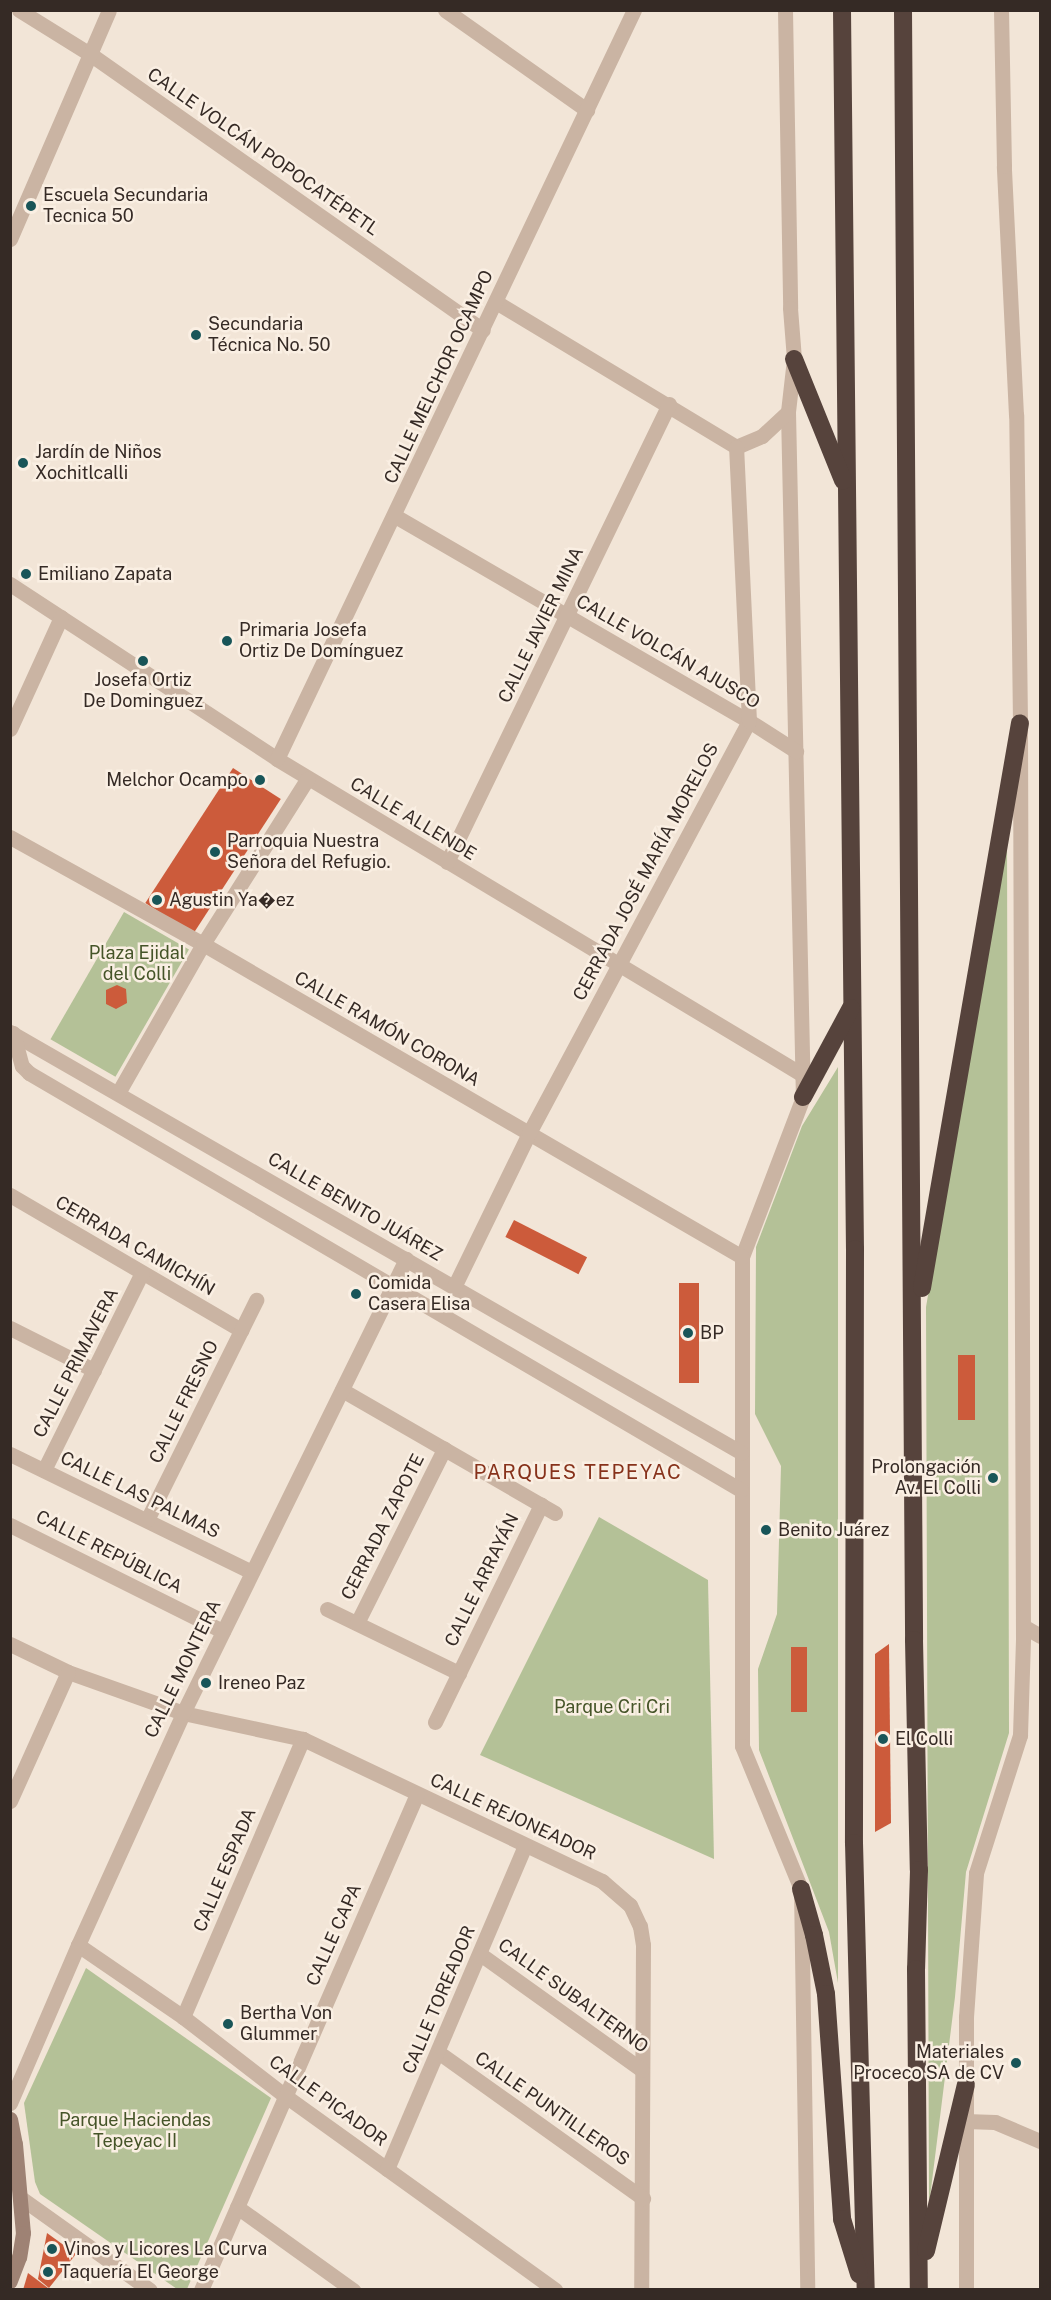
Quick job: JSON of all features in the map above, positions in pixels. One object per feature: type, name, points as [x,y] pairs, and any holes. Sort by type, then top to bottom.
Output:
[{"type":"highway","points":[[842,10],[855,1249],[854,1843],[865,2289]]},
{"type":"highway","points":[[903,10],[914,1346],[914,1641],[919,1870],[916,1969],[919,2286]]},
{"type":"highway","points":[[794,359],[847,489]]},
{"type":"highway","points":[[914,1346],[931,1226],[1020,723]]},
{"type":"highway","points":[[803,1096],[852,1006]]},
{"type":"highway","points":[[801,1889],[814,1935],[826,1994],[842,2218],[865,2289]]},
{"type":"highway","points":[[919,2286],[966,2085]]},
{"type":"street","name":"CALLE VOLCÁN POPOCATÉPETL","points":[[19,10],[90,54],[483,330]]},
{"type":"street","points":[[10,239],[109,10]]},
{"type":"street","points":[[445,10],[587,110]]},
{"type":"street","name":"CALLE MELCHOR OCAMPO","points":[[277,759],[395,516],[634,10]]},
{"type":"street","points":[[785,10],[789,274],[794,359],[789,412],[803,1096],[742,1257],[742,1746],[801,1889],[807,2289]]},
{"type":"street","points":[[966,2289],[966,2017],[976,1874],[1020,1735],[1023,1626],[1020,723],[1016,415],[1004,166],[1001,10]]},
{"type":"street","points":[[496,302],[669,404],[736,447]]},
{"type":"street","name":"CALLE JAVIER MINA","points":[[447,862],[669,404]]},
{"type":"street","points":[[736,447],[762,436],[789,412]]},
{"type":"street","points":[[736,447],[749,721]]},
{"type":"street","name":"CALLE VOLCÁN AJUSCO","points":[[395,516],[749,721],[796,751]]},
{"type":"street","name":"CALLE ALLENDE","points":[[10,584],[277,759],[619,967],[803,1075]]},
{"type":"street","points":[[10,729],[61,617]]},
{"type":"street","name":"CERRADA JOSÉ MARÍA MORELOS","points":[[454,1287],[529,1133],[749,721]]},
{"type":"street","points":[[118,1093],[203,944],[308,778]]},
{"type":"street","name":"CALLE RAMÓN CORONA","points":[[10,837],[203,944],[742,1257]]},
{"type":"street","points":[[12,1032],[22,1066],[30,1073],[741,1490]]},
{"type":"street","name":"CALLE BENITO JUÁREZ","points":[[12,1032],[742,1453]]},
{"type":"street","name":"CERRADA CAMICHÍN","points":[[10,1195],[241,1330]]},
{"type":"street","name":"CALLE MONTERA","points":[[10,2103],[78,1945],[183,1713],[406,1259]]},
{"type":"street","name":"CALLE PRIMAVERA","points":[[44,1470],[142,1273]]},
{"type":"street","name":"CALLE FRESNO","points":[[147,1520],[256,1300]]},
{"type":"street","points":[[10,1328],[94,1370]]},
{"type":"street","points":[[342,1390],[555,1513]]},
{"type":"street","name":"CERRADA ZAPOTE","points":[[357,1623],[444,1449]]},
{"type":"street","name":"CALLE LAS PALMAS","points":[[10,1454],[252,1572]]},
{"type":"street","name":"CALLE ARRAYÁN","points":[[435,1722],[541,1505]]},
{"type":"street","name":"CALLE REPÚBLICA","points":[[10,1525],[223,1631]]},
{"type":"street","points":[[327,1609],[459,1673]]},
{"type":"street","points":[[1023,1626],[1041,1636]]},
{"type":"street","name":"CALLE REJONEADOR","points":[[10,1644],[68,1672],[183,1713],[303,1739],[602,1881],[630,1905],[640,1926],[643,1945],[641,2289]]},
{"type":"street","points":[[10,1801],[68,1672]]},
{"type":"street","name":"CALLE ESPADA","points":[[183,2017],[303,1739]]},
{"type":"street","name":"CALLE CAPA","points":[[201,2289],[417,1794]]},
{"type":"street","name":"CALLE TOREADOR","points":[[387,2169],[525,1846]]},
{"type":"street","name":"CALLE PICADOR","points":[[78,1945],[183,2017],[284,2095],[555,2289]]},
{"type":"street","name":"CALLE SUBALTERNO","points":[[480,1954],[642,2070]]},
{"type":"street","name":"CALLE PUNTILLEROS","points":[[438,2052],[643,2198]]},
{"type":"street","points":[[10,2119],[21,2198],[23,2233],[19,2257],[10,2280]]},
{"type":"street","points":[[965,2121],[995,2122],[1041,2140]]},
{"type":"street","points":[[21,2198],[150,2289]]},
{"type":"street","points":[[237,2207],[353,2289]]},
{"type":"green space","points":[[1007,834],[1009,1733],[966,1872],[955,1997],[929,2205],[926,1307]]},
{"type":"green space","name":"Plaza Ejidal del Colli","points":[[124,912],[189,950],[115,1077],[51,1039]]},
{"type":"green space","points":[[838,1067],[838,1983],[829,1932],[759,1750],[758,1669],[777,1614],[781,1466],[755,1414],[756,1247],[802,1126]]},
{"type":"green space","name":"Parque Cri Cri","points":[[599,1517],[708,1580],[714,1859],[480,1755]]},
{"type":"green space","name":"Parque Haciendas Tepeyac II","points":[[86,1968],[271,2098],[187,2289],[177,2289],[40,2194],[35,2182],[24,2103]]},
{"type":"building","name":"Parroquia Nuestra Señora del Refugio.","points":[[233,768],[281,799],[193,934],[145,903]]},
{"type":"building","points":[[117,985],[126,989],[127,1003],[116,1009],[106,1004],[106,990]]},
{"type":"building","points":[[514,1220],[587,1257],[578,1274],[505,1237]]},
{"type":"building","name":"BP","points":[[679,1283],[699,1283],[699,1383],[679,1383]]},
{"type":"building","points":[[958,1355],[975,1355],[975,1420],[958,1420]]},
{"type":"building","name":"El Colli","points":[[889,1644],[891,1823],[875,1832],[875,1654]]},
{"type":"building","points":[[791,1647],[807,1647],[807,1712],[791,1712]]},
{"type":"building","points":[[47,2233],[76,2254],[49,2288],[38,2279]]},
{"type":"building","points":[[28,2273],[48,2288],[47,2290],[23,2290]]},
{"type":"place","name":"Escuela Secundaria Tecnica 50","points":[[31,206]]},
{"type":"place","name":"Secundaria Técnica No. 50","points":[[196,335]]},
{"type":"place","name":"Jardín de Niños Xochitlcalli","points":[[23,463]]},
{"type":"place","name":"Emiliano Zapata","points":[[26,574]]},
{"type":"place","name":"Primaria Josefa Ortiz De Domínguez","points":[[227,641]]},
{"type":"place","name":"Josefa Ortiz De Dominguez","points":[[143,661]]},
{"type":"place","name":"Melchor Ocampo","points":[[260,780]]},
{"type":"place","name":"Parroquia Nuestra Señora del Refugio.","points":[[215,852]]},
{"type":"place","name":"Agustin Ya�ez","points":[[157,900]]},
{"type":"place","name":"Comida Casera Elisa","points":[[356,1294]]},
{"type":"place","name":"BP","points":[[688,1333]]},
{"type":"place","name":"Prolongación Av. El Colli","points":[[993,1478]]},
{"type":"place","name":"Benito Juárez","points":[[766,1530]]},
{"type":"place","name":"Ireneo Paz","points":[[206,1683]]},
{"type":"place","name":"El Colli","points":[[883,1739]]},
{"type":"place","name":"Bertha Von Glummer","points":[[228,2024]]},
{"type":"place","name":"Materiales Proceco SA de CV","points":[[1016,2063]]},
{"type":"place","name":"Vinos y Licores La Curva","points":[[52,2249]]},
{"type":"place","name":"Taquería El George","points":[[48,2272]]},
{"type":"district","name":"PARQUES TEPEYAC","points":[[578,1472]]}]
